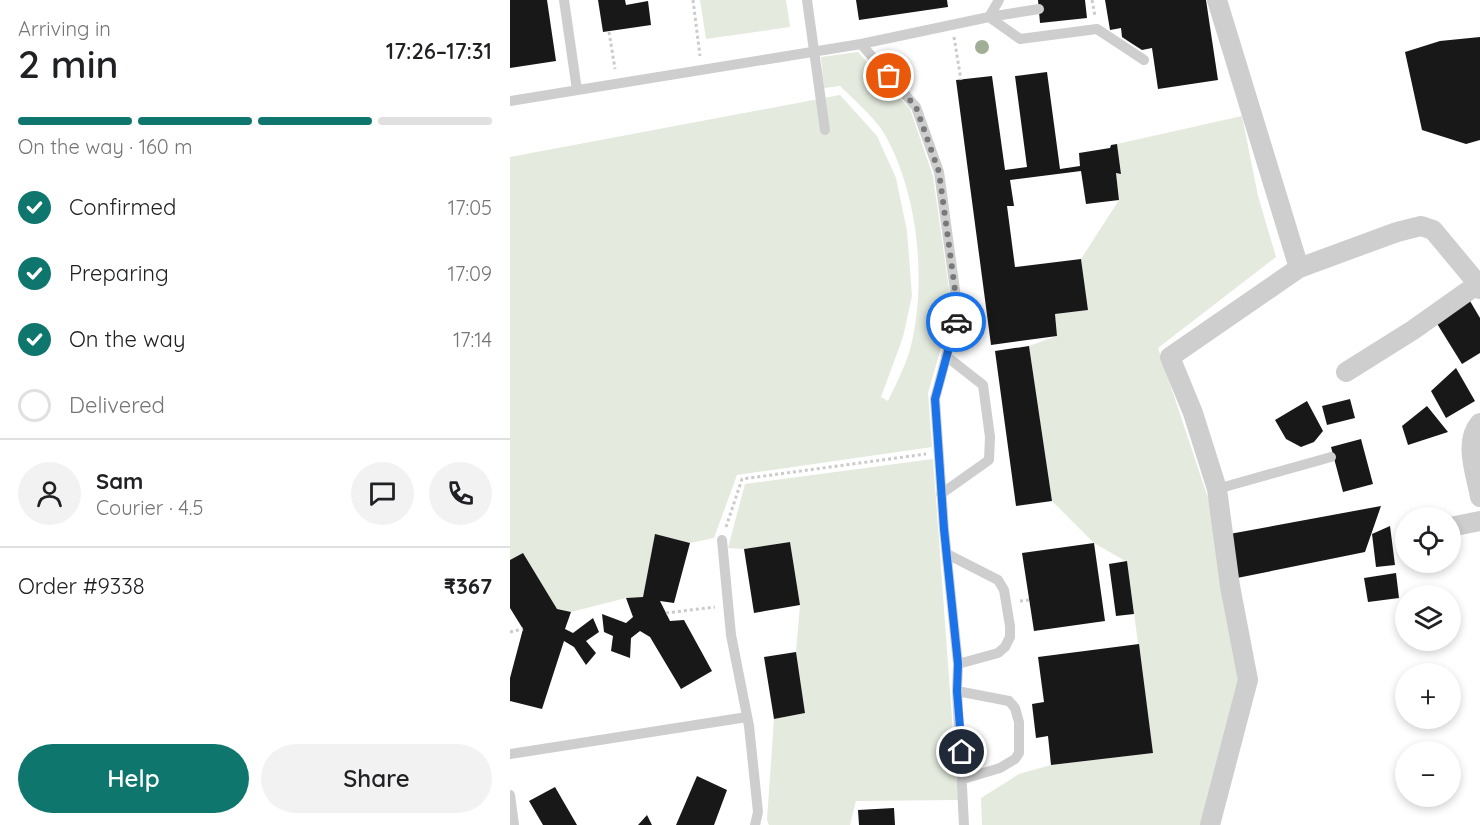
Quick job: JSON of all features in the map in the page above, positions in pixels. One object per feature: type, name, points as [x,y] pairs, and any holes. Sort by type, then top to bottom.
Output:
[{"type":"street","points":[[1216,0],[1299,268]]},
{"type":"street","points":[[1210,825],[1248,680],[1230,586],[1217,489],[1193,413],[1170,357],[1299,268],[1397,232],[1421,226],[1433,230],[1479,286],[1346,372]]},
{"type":"street","points":[[1480,423],[1472,432],[1471,448],[1480,497]]},
{"type":"street","points":[[1461,525],[1480,521]]},
{"type":"lane","points":[[564,0],[577,90]]},
{"type":"lane","points":[[807,0],[825,130]]},
{"type":"lane","points":[[988,17],[999,0]]},
{"type":"lane","points":[[510,100],[861,44],[952,24],[1039,9]]},
{"type":"lane","points":[[988,17],[1020,39],[1097,29],[1144,60]]},
{"type":"lane","points":[[861,44],[916,107],[947,202],[958,312],[935,399],[941,494],[958,664],[957,691],[964,825]]},
{"type":"lane","points":[[941,494],[989,460],[990,437],[983,385],[946,356]]},
{"type":"lane","points":[[1217,489],[1331,456]]},
{"type":"lane","points":[[722,540],[731,635],[747,717],[758,812],[755,825]]},
{"type":"lane","points":[[947,554],[998,580],[1004,590],[1010,626],[1010,637],[1005,647],[998,653],[958,664]]},
{"type":"lane","points":[[957,691],[1009,701],[1015,708],[1019,722],[1018,753],[1015,759],[1000,768],[963,779]]},
{"type":"lane","points":[[510,754],[747,717]]},
{"type":"lane","points":[[510,795],[514,825]]},
{"type":"path","points":[[693,0],[702,69]]},
{"type":"path","points":[[952,24],[961,80]]},
{"type":"path","points":[[609,32],[617,83]]},
{"type":"path","points":[[722,540],[741,479],[938,452]]},
{"type":"path","points":[[666,613],[728,605]]},
{"type":"path","points":[[510,632],[523,629]]},
{"type":"shaded area","points":[[700,0],[786,0],[790,27],[706,39]]},
{"type":"shaded area","points":[[858,52],[910,109],[933,176],[952,310],[928,393],[932,447],[737,475],[714,538],[690,543],[655,535],[643,597],[626,598],[571,612],[557,609],[523,554],[510,560],[510,157],[840,95],[877,136],[896,178],[907,231],[912,296],[903,337],[881,397],[888,401],[909,353],[916,320],[918,265],[916,237],[905,182],[884,133],[840,86],[824,88],[821,57]]},
{"type":"shaded area","points":[[1242,116],[1258,196],[1276,257],[1158,348],[1209,501],[1242,678],[1201,825],[982,825],[981,798],[1019,774],[1051,765],[1153,753],[1127,562],[1094,543],[1052,501],[1029,346],[1057,336],[1055,314],[1088,310],[1081,259],[1119,200],[1116,173],[1121,173],[1117,144]]},
{"type":"shaded area","points":[[933,459],[958,800],[856,801],[850,825],[769,825],[767,820],[774,719],[805,713],[796,652],[800,605],[790,542],[744,549],[728,548],[745,484]]},
{"type":"building","points":[[510,0],[547,0],[556,61],[510,68]]},
{"type":"building","points":[[598,0],[625,0],[626,5],[648,1],[651,25],[603,32]]},
{"type":"building","points":[[856,0],[947,0],[948,7],[859,20]]},
{"type":"building","points":[[1038,0],[1085,0],[1087,18],[1040,23]]},
{"type":"building","points":[[1105,0],[1206,0],[1218,80],[1158,89],[1152,48],[1142,50],[1131,43],[1122,37],[1121,28],[1110,30]]},
{"type":"building","points":[[1480,37],[1480,140],[1466,144],[1422,130],[1405,52],[1440,41]]},
{"type":"building","points":[[1047,72],[1060,169],[1080,166],[1079,153],[1110,148],[1111,145],[1117,144],[1121,174],[1116,173],[1119,200],[1086,204],[1081,171],[1010,180],[1014,206],[1007,206],[1015,267],[1081,259],[1088,310],[1055,314],[1057,336],[991,345],[956,80],[992,76],[1005,170],[1027,167],[1015,76]]},
{"type":"building","points":[[1470,301],[1480,318],[1480,353],[1462,364],[1436,322]]},
{"type":"building","points":[[1029,346],[1052,501],[1016,506],[995,351]]},
{"type":"building","points":[[1456,368],[1475,401],[1446,418],[1431,391]]},
{"type":"building","points":[[1350,399],[1355,418],[1327,425],[1322,406]]},
{"type":"building","points":[[1307,401],[1323,431],[1314,442],[1301,447],[1286,439],[1275,420]]},
{"type":"building","points":[[1427,406],[1448,432],[1408,445],[1402,426]]},
{"type":"building","points":[[1361,439],[1373,484],[1343,492],[1331,447]]},
{"type":"building","points":[[1381,506],[1365,552],[1232,579],[1224,535]]},
{"type":"building","points":[[1390,526],[1395,565],[1376,567],[1372,534]]},
{"type":"building","points":[[655,534],[690,543],[674,603],[660,601],[670,621],[684,620],[712,671],[681,689],[650,637],[640,631],[631,638],[630,658],[611,651],[613,636],[604,632],[602,614],[626,623],[633,617],[626,598],[643,597]]},
{"type":"building","points":[[790,542],[800,605],[754,613],[744,549]]},
{"type":"building","points":[[1094,543],[1105,621],[1034,631],[1022,553]]},
{"type":"building","points":[[523,553],[557,609],[571,612],[565,629],[573,633],[593,618],[599,632],[586,641],[596,653],[586,665],[574,647],[564,641],[542,709],[510,701],[510,678],[523,629],[510,608],[510,560]]},
{"type":"building","points":[[1127,561],[1134,614],[1116,616],[1109,564]]},
{"type":"building","points":[[1396,573],[1397,585],[1395,585],[1395,599],[1368,602],[1364,578]]},
{"type":"building","points":[[1139,644],[1153,753],[1051,765],[1048,736],[1036,738],[1032,704],[1044,702],[1038,657]]},
{"type":"building","points":[[796,652],[805,713],[774,719],[764,657]]},
{"type":"building","points":[[697,776],[727,790],[714,825],[676,825]]},
{"type":"building","points":[[555,787],[577,825],[543,825],[529,801]]},
{"type":"building","points":[[894,808],[895,825],[859,825],[858,810]]},
{"type":"building","points":[[647,815],[652,825],[638,825]]},
{"type":"way so far","points":[[889,76],[916,107],[939,172],[958,312],[956,322]]},
{"type":"route","points":[[956,322],[935,399],[944,529],[958,664],[957,691],[962,752]]}]
